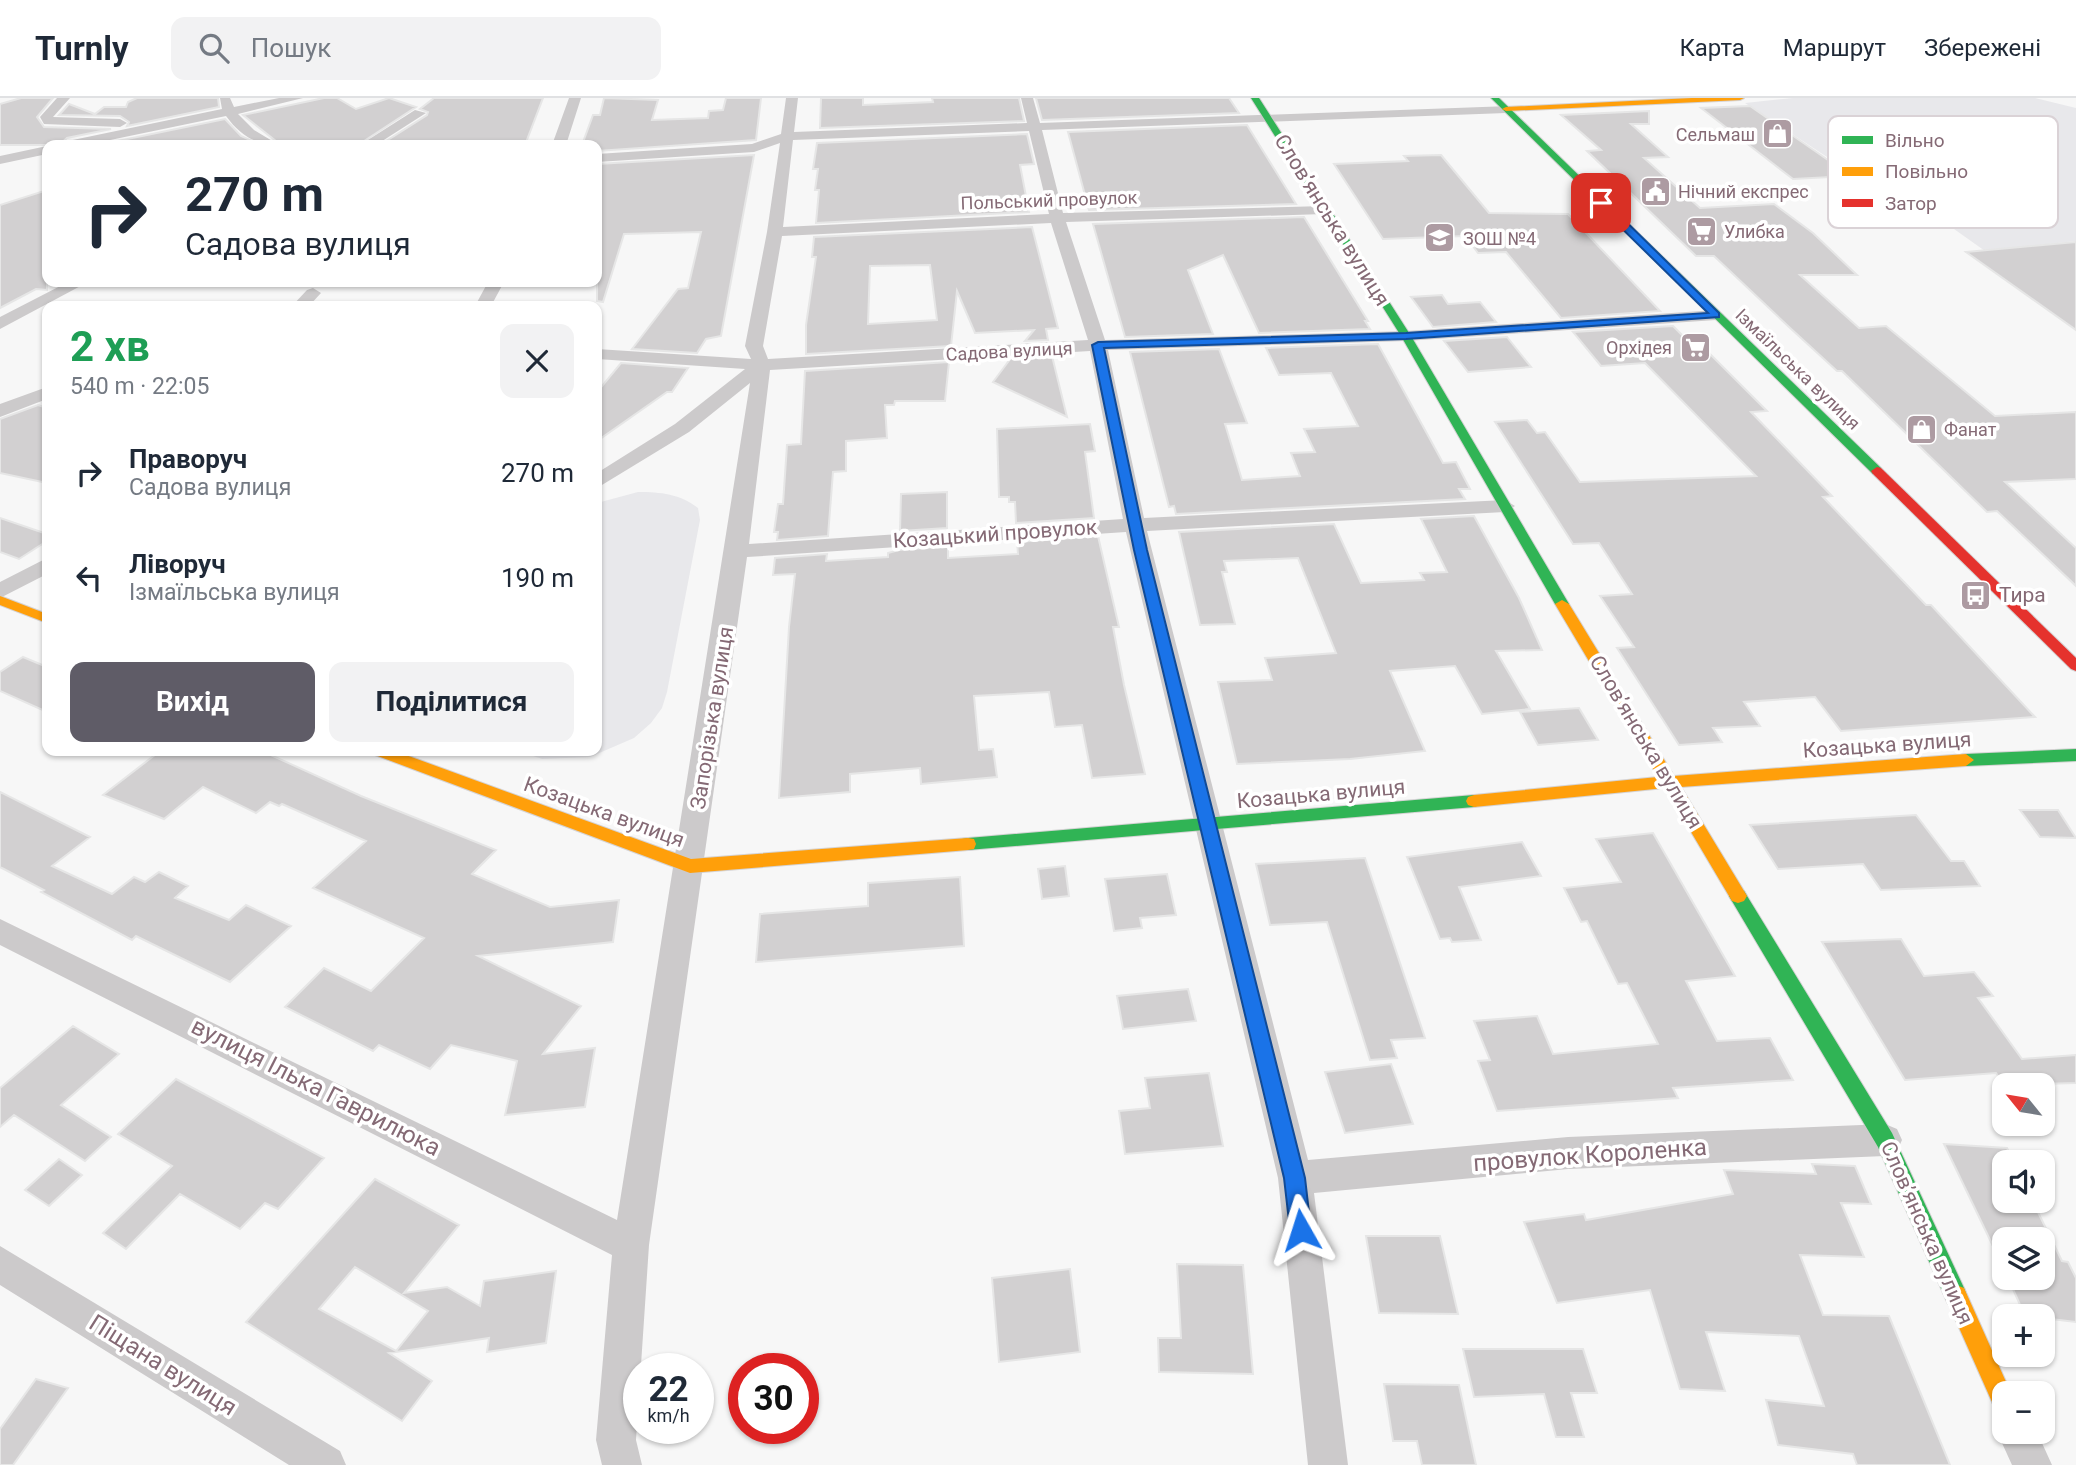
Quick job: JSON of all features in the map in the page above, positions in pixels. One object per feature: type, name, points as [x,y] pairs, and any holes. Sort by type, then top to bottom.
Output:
[{"type":"street","points":[[64,98],[51,109],[46,117],[49,121],[160,124]]},
{"type":"street","points":[[225,98],[228,113],[260,140]]},
{"type":"street","points":[[90,140],[297,98]]},
{"type":"street","points":[[561,140],[575,98]]},
{"type":"street","name":"Запорізька вулиця","points":[[614,1457],[631,1245],[737,551],[762,365],[754,346],[775,232],[792,98]]},
{"type":"street","points":[[1027,98],[1057,218],[1098,345],[1135,525],[1206,826],[1295,1178],[1328,1465]]},
{"type":"street","name":"Словʼянська вулиця","points":[[1255,98],[1406,336],[1885,1139],[1994,1381]]},
{"type":"street","points":[[602,158],[754,148],[788,136],[1266,116],[1500,103],[1740,98]]},
{"type":"street","name":"Ізмаїльська вулиця","points":[[1500,103],[2076,666]]},
{"type":"street","points":[[375,140],[420,113]]},
{"type":"street","points":[[0,160],[42,153]]},
{"type":"street","name":"Польський провулок","points":[[775,232],[1057,218],[1324,210]]},
{"type":"street","points":[[44,301],[70,287]]},
{"type":"street","points":[[305,301],[313,293]]},
{"type":"street","points":[[0,324],[42,302]]},
{"type":"street","name":"Садова вулиця","points":[[602,354],[762,365],[1098,345],[1406,336],[1716,315]]},
{"type":"street","points":[[602,479],[682,428],[762,365]]},
{"type":"street","points":[[0,411],[42,395]]},
{"type":"street","name":"Козацький провулок","points":[[737,551],[1135,525],[1505,506]]},
{"type":"street","points":[[0,591],[42,568]]},
{"type":"street","points":[[0,600],[42,617]]},
{"type":"street","name":"Козацька вулиця","points":[[393,756],[690,866],[1206,826],[1670,782],[1914,763],[2076,755]]},
{"type":"street","name":"вулиця Ілька Гаврилюка","points":[[0,931],[631,1245]]},
{"type":"street","name":"провулок Короленка","points":[[1295,1178],[1568,1153],[1885,1139]]},
{"type":"street","name":"Піщана вулиця","points":[[0,1264],[321,1464]]},
{"type":"street","points":[[2022,1444],[2032,1465]]},
{"type":"shaded area","points":[[1793,98],[2035,98],[2076,108],[2076,241],[1985,251],[1953,228],[2058,228],[2058,116],[1828,116],[1828,158],[1745,103]]},
{"type":"shaded area","points":[[638,492],[662,493],[698,508],[700,520],[662,708],[651,723],[634,738],[602,752],[602,502]]},
{"type":"shaded area","points":[[533,756],[592,756],[590,757],[542,759]]},
{"type":"building","points":[[21,98],[53,98],[37,117],[44,127],[111,129],[65,140],[42,140],[42,145],[0,145],[0,104]]},
{"type":"building","points":[[137,98],[218,98],[219,107],[127,126],[129,122],[120,116],[59,115],[69,104],[95,114],[104,107],[126,107],[128,102]]},
{"type":"building","points":[[324,98],[337,98],[356,109],[389,98],[416,107],[366,140],[275,140],[243,115]]},
{"type":"building","points":[[434,98],[543,98],[527,140],[388,140],[427,115],[428,112],[420,109]]},
{"type":"building","points":[[604,98],[658,100],[652,120],[708,118],[709,111],[723,110],[726,98],[761,98],[756,140],[602,151],[602,140],[584,140],[593,115],[600,115]]},
{"type":"building","points":[[821,98],[863,98],[863,105],[933,102],[932,98],[1019,98],[1024,121],[820,128]]},
{"type":"building","points":[[1036,98],[1229,98],[1239,113],[1042,120]]},
{"type":"building","points":[[1750,106],[1828,160],[1828,177],[1793,179],[1701,108]]},
{"type":"building","points":[[1649,111],[1649,124],[1631,124],[1668,157],[1644,158],[1700,208],[1774,204],[1813,233],[1857,275],[1800,275],[1859,328],[1886,326],[1995,416],[2076,412],[2076,479],[2005,482],[2076,548],[2076,586],[1997,511],[1987,512],[1842,371],[1837,371],[1714,256],[1696,256],[1587,151],[1601,150],[1561,115]]},
{"type":"building","points":[[225,119],[241,136],[250,140],[122,140]]},
{"type":"building","points":[[1247,125],[1296,204],[1089,210],[1068,132]]},
{"type":"building","points":[[1027,134],[1034,164],[1020,165],[1029,212],[816,223],[819,190],[815,190],[818,169],[813,169],[817,143]]},
{"type":"building","points":[[754,155],[721,336],[706,339],[697,353],[632,349],[678,289],[688,288],[701,232],[624,234],[603,302],[597,301],[597,287],[602,287],[602,164]]},
{"type":"building","points":[[1441,155],[1489,213],[1568,214],[1660,311],[1561,318],[1506,252],[1478,253],[1465,236],[1383,239],[1334,164],[1408,161],[1404,156]]},
{"type":"building","points":[[42,192],[42,287],[47,287],[47,290],[36,289],[0,308],[0,205]]},
{"type":"building","points":[[1304,217],[1368,321],[1365,321],[1370,329],[1259,333],[1223,255],[1188,270],[1213,334],[1125,337],[1093,224]]},
{"type":"building","points":[[1032,227],[1058,328],[1046,329],[1048,340],[1025,341],[1034,330],[975,333],[957,291],[951,346],[806,354],[806,325],[816,257],[812,257],[814,237]],"holes":[[[930,265],[937,320],[868,324],[870,266]]]},
{"type":"building","points":[[2076,242],[2076,330],[1966,252]]},
{"type":"building","points":[[1442,295],[1448,304],[1480,302],[1496,322],[1433,327],[1411,297]]},
{"type":"building","points":[[1673,326],[1690,343],[1699,343],[1767,411],[1751,412],[1832,496],[1823,497],[1926,605],[1931,605],[2035,717],[1841,731],[1815,697],[1744,702],[1760,726],[1713,728],[1722,742],[1679,745],[1617,648],[1634,647],[1600,596],[1632,594],[1599,543],[1573,544],[1495,422],[1527,420],[1537,433],[1545,432],[1580,482],[1756,476],[1645,363],[1601,366],[1573,332]]},
{"type":"building","points":[[1507,337],[1531,367],[1468,372],[1444,341]]},
{"type":"building","points":[[1378,344],[1443,463],[1456,462],[1470,489],[1459,489],[1465,499],[1176,514],[1174,506],[1169,507],[1130,352],[1219,349],[1247,423],[1225,424],[1242,480],[1300,476],[1291,453],[1315,452],[1304,429],[1358,426],[1331,373],[1279,375],[1266,348]]},
{"type":"building","points":[[1052,356],[1067,417],[993,382],[1011,358]]},
{"type":"building","points":[[949,362],[945,401],[895,401],[894,405],[885,405],[887,438],[846,441],[846,471],[833,472],[828,536],[777,540],[778,532],[774,532],[778,504],[783,504],[787,445],[801,444],[805,371]]},
{"type":"building","points":[[621,363],[688,368],[672,392],[667,392],[602,438],[602,386]]},
{"type":"building","points":[[38,405],[42,406],[42,482],[0,473],[0,419]]},
{"type":"building","points":[[1090,424],[1095,451],[1085,452],[1094,518],[1016,523],[1015,502],[1009,502],[1009,497],[999,497],[997,429]]},
{"type":"building","points":[[947,492],[947,528],[900,531],[901,494]]},
{"type":"building","points":[[1474,516],[1519,598],[1542,650],[1496,651],[1530,709],[1482,714],[1455,666],[1390,671],[1425,751],[1350,759],[1237,764],[1218,682],[1272,680],[1265,658],[1336,653],[1298,558],[1224,561],[1227,572],[1222,572],[1235,624],[1200,625],[1179,532],[1334,524],[1361,583],[1424,580],[1420,573],[1447,572],[1421,519]]},
{"type":"building","points":[[0,518],[42,532],[42,544],[19,559],[0,552]]},
{"type":"building","points":[[1098,536],[1119,627],[1113,627],[1124,685],[1145,774],[1092,778],[1082,725],[1055,727],[1049,692],[974,696],[979,750],[993,749],[997,777],[921,784],[920,768],[850,774],[850,792],[779,798],[789,627],[795,574],[773,575],[775,558],[827,554],[826,561],[888,557],[888,553],[899,550],[948,546],[948,558],[1018,554],[1017,542]]},
{"type":"building","points":[[23,657],[42,665],[42,710],[0,691],[0,672]]},
{"type":"building","points":[[1579,708],[1598,740],[1538,745],[1520,712]]},
{"type":"building","points":[[154,756],[273,756],[361,796],[496,850],[472,874],[550,907],[619,900],[613,942],[478,956],[581,1006],[543,1054],[595,1048],[585,1107],[505,1115],[517,1061],[451,1045],[430,1069],[379,1045],[373,1051],[285,1007],[324,968],[371,991],[424,938],[313,888],[366,841],[282,804],[279,806],[270,802],[256,813],[203,787],[164,819],[103,795]]},
{"type":"building","points":[[0,792],[90,837],[52,866],[112,894],[134,877],[145,882],[159,872],[188,886],[175,898],[229,920],[246,905],[291,926],[230,982],[136,936],[132,940],[0,867]]},
{"type":"building","points":[[2020,810],[2058,810],[2076,838],[2040,837]]},
{"type":"building","points":[[1916,815],[1951,861],[1964,861],[1980,886],[1881,890],[1863,864],[1778,869],[1750,825]]},
{"type":"building","points":[[1653,833],[1735,976],[1686,981],[1717,1041],[1770,1038],[1793,1080],[1673,1088],[1678,1098],[1497,1111],[1478,1061],[1490,1060],[1474,1021],[1537,1016],[1553,1054],[1658,1044],[1627,983],[1618,984],[1587,921],[1581,922],[1564,888],[1621,882],[1596,839]]},
{"type":"building","points":[[1522,842],[1541,876],[1459,887],[1481,940],[1452,942],[1450,938],[1440,939],[1407,857]]},
{"type":"building","points":[[1365,858],[1425,1038],[1391,1040],[1397,1058],[1370,1060],[1327,922],[1270,925],[1256,864]]},
{"type":"building","points":[[1065,866],[1069,896],[1042,899],[1038,869]]},
{"type":"building","points":[[1167,874],[1176,915],[1140,918],[1142,928],[1114,931],[1105,879]]},
{"type":"building","points":[[960,877],[964,946],[756,962],[760,914],[868,906],[868,883]]},
{"type":"building","points":[[1901,939],[1924,976],[1974,972],[1993,996],[1978,998],[2022,1059],[2076,1055],[2076,1083],[2055,1084],[2055,1073],[1992,1073],[1905,1080],[1822,942]]},
{"type":"building","points":[[1188,989],[1196,1021],[1123,1029],[1117,996]]},
{"type":"building","points":[[73,1026],[119,1054],[61,1105],[111,1137],[85,1161],[14,1115],[0,1127],[0,1088]]},
{"type":"building","points":[[1391,1064],[1413,1124],[1345,1133],[1325,1072]]},
{"type":"building","points":[[1209,1073],[1223,1146],[1125,1154],[1119,1111],[1150,1108],[1145,1078]]},
{"type":"building","points":[[176,1079],[324,1158],[278,1209],[265,1203],[240,1229],[180,1194],[126,1249],[103,1233],[172,1166],[118,1134]]},
{"type":"building","points":[[1944,1144],[2007,1148],[2008,1150],[1992,1150],[1992,1213],[2038,1213],[2045,1227],[1992,1227],[1992,1244]]},
{"type":"building","points":[[59,1159],[82,1175],[49,1206],[25,1190]]},
{"type":"building","points":[[1812,1164],[1855,1166],[1871,1204],[1841,1203],[1864,1257],[1800,1255],[1823,1315],[1889,1316],[1950,1465],[1857,1465],[1853,1454],[1778,1445],[1766,1400],[1824,1406],[1799,1336],[1706,1332],[1725,1391],[1680,1389],[1650,1290],[1557,1303],[1524,1222],[1584,1214],[1586,1220],[1733,1194],[1724,1170],[1816,1174]]},
{"type":"building","points":[[375,1179],[459,1225],[404,1293],[447,1287],[480,1306],[484,1281],[556,1271],[546,1343],[487,1352],[489,1338],[389,1353],[432,1381],[402,1421],[246,1322]],"holes":[[[355,1267],[428,1311],[396,1351],[319,1309]]]},
{"type":"building","points":[[1366,1236],[1440,1236],[1458,1314],[1379,1313]]},
{"type":"building","points":[[2055,1247],[2062,1261],[2068,1262],[2076,1278],[2076,1322],[2055,1320],[2055,1304],[2020,1304],[2013,1290],[2055,1290]]},
{"type":"building","points":[[1177,1264],[1243,1265],[1253,1374],[1159,1372],[1158,1338],[1181,1338]]},
{"type":"building","points":[[1070,1269],[1080,1352],[999,1362],[992,1278]]},
{"type":"building","points":[[1463,1349],[1583,1349],[1597,1393],[1571,1393],[1584,1437],[1556,1437],[1544,1394],[1474,1397]]},
{"type":"building","points":[[36,1379],[68,1388],[13,1465],[0,1465],[0,1429]]},
{"type":"building","points":[[1384,1384],[1459,1385],[1476,1465],[1422,1465],[1417,1441],[1393,1441]]},
{"type":"traffic: fast","points":[[1255,98],[1406,336],[1562,604]]},
{"type":"traffic: fast","points":[[1495,98],[1877,471]]},
{"type":"traffic: fast","points":[[1966,760],[2076,755]]},
{"type":"traffic: fast","points":[[968,844],[1474,801]]},
{"type":"traffic: fast","points":[[1738,896],[1885,1140],[1956,1296]]},
{"type":"traffic: slow","points":[[1506,109],[1740,98]]},
{"type":"traffic: slow","points":[[0,600],[42,617]]},
{"type":"traffic: slow","points":[[1562,604],[1738,896]]},
{"type":"traffic: slow","points":[[393,756],[690,866],[968,844]]},
{"type":"traffic: slow","points":[[1474,801],[1670,782],[1966,760]]},
{"type":"traffic: slow","points":[[1956,1296],[1994,1381]]},
{"type":"traffic: jam","points":[[1877,471],[2076,666]]},
{"type":"place","name":"Сельмаш","points":[[1778,134]]},
{"type":"place","name":"Нічний експрес","points":[[1655,191]]},
{"type":"place","name":"Улибка","points":[[1701,231]]},
{"type":"place","name":"ЗОШ №4","points":[[1440,238]]},
{"type":"place","name":"Орхідея","points":[[1695,347]]},
{"type":"place","name":"Фанат","points":[[1921,429]]},
{"type":"place","name":"Тира","points":[[1976,595]]},
{"type":"route","points":[[1301,1230],[1295,1178],[1206,826],[1135,525],[1098,345],[1406,336],[1716,315],[1601,203]]}]
